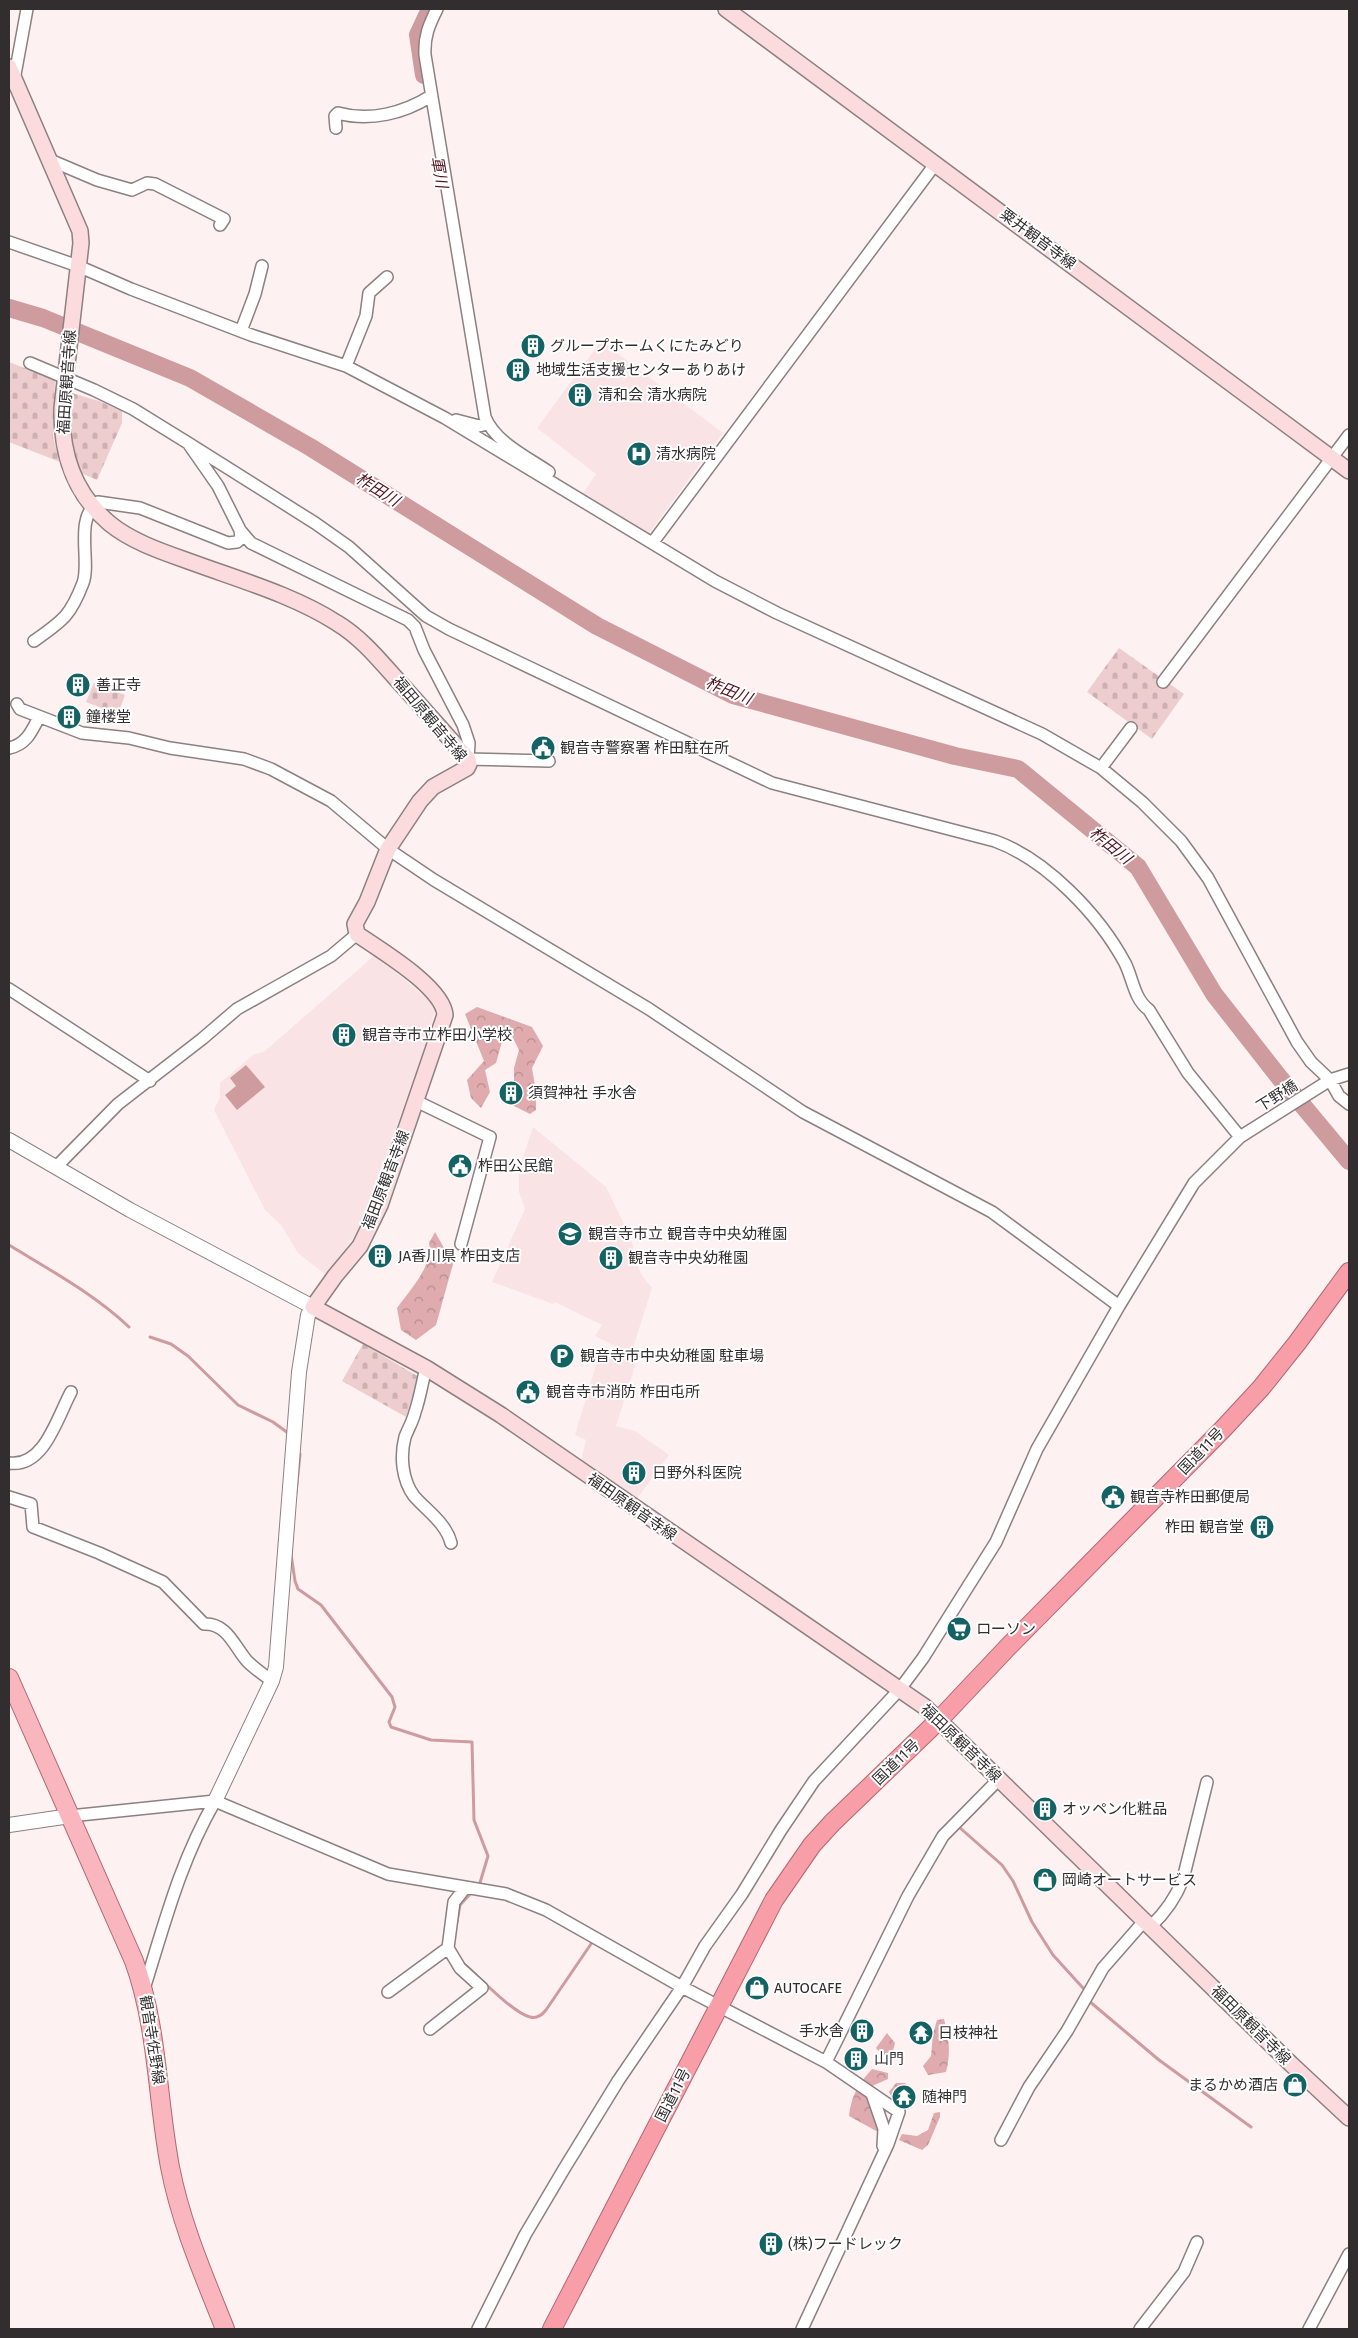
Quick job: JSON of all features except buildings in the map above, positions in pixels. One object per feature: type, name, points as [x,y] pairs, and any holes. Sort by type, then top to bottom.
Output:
[{"type":"highway","name":"国道11号","points":[[552,2329],[774,1900],[812,1845],[832,1822],[939,1720],[1261,1388],[1297,1344],[1349,1272]]},
{"type":"main road","name":"粟井観音寺線","points":[[726,9],[1349,471]]},
{"type":"main road","name":"福田原観音寺線","points":[[12,74],[80,231],[81,243],[65,379],[62,434],[66,456],[74,478],[93,506],[110,523],[133,538],[166,553],[288,597],[338,624],[360,640],[377,657],[468,759],[469,764],[467,768],[433,787],[420,801],[388,849],[367,902],[355,924],[357,934],[426,985],[444,1007],[443,1024],[380,1205],[360,1246],[313,1307],[426,1368],[501,1416],[854,1660],[900,1688],[939,1720],[1291,2064],[1349,2118]]},
{"type":"main road","name":"観音寺佐野線","points":[[9,1678],[134,1961],[144,1989],[150,2016],[175,2192],[192,2246],[225,2329]]},
{"type":"street","points":[[12,74],[27,9]]},
{"type":"street","points":[[438,9],[427,30],[424,41],[485,416],[488,424],[506,443],[552,474],[567,492]]},
{"type":"street","points":[[336,128],[335,116],[338,112],[370,116],[402,111],[432,96]]},
{"type":"street","points":[[50,160],[97,180],[132,190],[147,183],[155,184],[224,219],[220,225]]},
{"type":"street","points":[[653,542],[936,163]]},
{"type":"street","points":[[9,242],[78,266],[131,289],[241,331],[346,366],[446,418],[715,581],[777,614],[1042,734],[1101,768],[1142,802],[1180,841],[1208,878],[1298,1042],[1311,1062],[1330,1080],[1339,1096],[1349,1104]]},
{"type":"street","points":[[241,331],[255,294],[262,266]]},
{"type":"street","points":[[346,366],[366,316],[369,293],[387,277]]},
{"type":"street","points":[[30,363],[133,409],[315,523],[349,547],[426,616],[543,675],[772,783],[1013,848],[1069,890],[1097,921],[1125,963],[1140,1003],[1153,1016],[1188,1073],[1240,1137]]},
{"type":"street","points":[[446,418],[479,426],[488,424]]},
{"type":"street","points":[[1164,682],[1349,435]]},
{"type":"street","points":[[188,443],[218,486],[240,530],[251,543],[408,620],[415,627],[424,650],[463,725],[469,743],[468,759],[549,761]]},
{"type":"street","points":[[34,641],[62,622],[71,610],[84,581],[84,539],[93,506],[98,502],[140,508],[228,543],[237,542],[241,538],[240,530]]},
{"type":"street","points":[[415,627],[426,616]]},
{"type":"street","points":[[17,704],[20,709],[82,733],[128,738],[170,748],[244,759],[272,769],[332,801],[388,849],[508,926],[649,1009],[803,1112],[992,1212],[1118,1306]]},
{"type":"street","points":[[9,748],[22,743],[29,736],[39,717]]},
{"type":"street","points":[[1101,768],[1131,728]]},
{"type":"street","points":[[56,1167],[118,1104],[237,1008],[331,956],[357,934]]},
{"type":"street","points":[[9,989],[150,1080]]},
{"type":"street","name":"下野橋","points":[[478,2329],[525,2235],[618,2081],[682,1987],[705,1946],[742,1894],[781,1830],[814,1781],[900,1688],[923,1658],[996,1542],[1037,1449],[1118,1306],[1194,1183],[1240,1137],[1330,1080],[1349,1074]]},
{"type":"street","points":[[416,1101],[490,1138],[461,1244]]},
{"type":"street","points":[[9,1140],[130,1210],[313,1307],[308,1316],[299,1372],[276,1666],[272,1681],[216,1801],[196,1835],[180,1873],[144,1989]]},
{"type":"street","points":[[426,1368],[412,1423],[405,1436],[402,1455],[405,1481],[413,1494],[448,1533],[451,1543]]},
{"type":"street","points":[[9,1463],[29,1461],[40,1453],[70,1392]]},
{"type":"street","points":[[9,1497],[31,1504],[33,1527],[99,1553],[163,1582],[204,1624],[212,1624],[225,1630],[248,1661],[272,1681]]},
{"type":"street","points":[[826,2062],[908,1896],[943,1836],[999,1779]]},
{"type":"street","points":[[1001,2140],[1029,2087],[1067,2031],[1103,1968],[1178,1893],[1207,1782]]},
{"type":"street","points":[[9,1825],[70,1816],[216,1801],[388,1874],[506,1894],[546,1910],[682,1987],[826,2062],[899,2112],[883,2154],[802,2329]]},
{"type":"street","points":[[430,2029],[482,1988],[460,1968],[448,1948],[454,1902],[465,1888]]},
{"type":"street","points":[[388,1992],[448,1948]]},
{"type":"street","points":[[872,2094],[884,2129],[883,2154]]},
{"type":"street","points":[[1140,2329],[1184,2272],[1197,2242]]},
{"type":"street","points":[[1309,2329],[1349,2254]]},
{"type":"shaded area","name":"清水病院","points":[[601,341],[723,433],[647,536],[582,495],[596,474],[537,428]]},
{"type":"shaded area","points":[[375,955],[430,1001],[435,1011],[424,1049],[362,1224],[338,1260],[325,1274],[298,1253],[281,1225],[265,1210],[214,1110],[220,1097],[220,1083],[253,1055],[265,1051]]},
{"type":"shaded area","points":[[246,1065],[265,1087],[237,1110],[225,1095],[236,1086],[230,1078]]},
{"type":"shaded area","name":"観音寺市立 観音寺中央幼稚園","points":[[533,1127],[606,1187],[633,1246],[634,1259],[643,1277],[652,1288],[631,1354],[595,1336],[602,1325],[555,1302],[553,1304],[492,1282],[525,1209],[519,1192],[519,1170]]},
{"type":"shaded area","points":[[602,1345],[636,1363],[616,1426],[635,1431],[669,1455],[636,1500],[581,1462],[586,1440],[575,1435]]},
{"type":"green space","points":[[9,362],[55,380],[53,437],[60,462],[9,442]]},
{"type":"green space","points":[[72,393],[99,401],[122,411],[122,423],[97,480],[81,473],[72,433]]},
{"type":"green space","points":[[1119,648],[1184,694],[1152,739],[1087,692]]},
{"type":"green space","points":[[94,683],[125,695],[118,714],[86,702]]},
{"type":"green space","points":[[477,1007],[532,1027],[543,1046],[532,1068],[536,1092],[536,1110],[530,1114],[514,1106],[514,1068],[519,1050],[510,1032],[503,1038],[496,1063],[485,1070],[490,1092],[481,1108],[471,1098],[467,1080],[484,1061],[465,1014]]},
{"type":"green space","points":[[435,1232],[453,1264],[436,1325],[416,1340],[401,1330],[397,1308],[424,1269],[430,1251],[429,1243]]},
{"type":"green space","points":[[363,1344],[419,1377],[406,1417],[342,1381]]},
{"type":"green space","points":[[944,2019],[949,2046],[946,2072],[928,2075],[923,2066],[931,2056],[933,2034],[937,2020]]},
{"type":"green space","points":[[887,2033],[895,2043],[892,2055],[882,2055],[876,2048]]},
{"type":"green space","points":[[872,2069],[888,2073],[888,2079],[863,2090],[871,2102],[881,2127],[878,2132],[849,2116],[856,2090]]},
{"type":"green space","points":[[896,2083],[905,2083],[909,2088],[913,2095],[912,2104],[893,2099],[889,2092]]},
{"type":"green space","points":[[940,2112],[940,2117],[928,2145],[922,2150],[899,2140],[902,2134],[917,2136],[928,2130],[934,2113]]},
{"type":"waterway","name":"軍川","points":[[424,75],[418,35],[430,9]]},
{"type":"waterway","name":"柞田川","points":[[9,308],[43,318],[190,378],[310,447],[597,626],[733,695],[955,756],[1018,769],[1138,867],[1214,994],[1279,1077],[1349,1161]]},
{"type":"waterway","points":[[9,1245],[86,1293],[129,1327]]},
{"type":"waterway","points":[[150,1337],[171,1344],[188,1356],[238,1405],[273,1422],[288,1433]]},
{"type":"waterway","points":[[296,1493],[300,1454]]},
{"type":"waterway","points":[[291,1554],[298,1589],[321,1605],[392,1697],[395,1707],[389,1722],[391,1727],[431,1740],[472,1742],[474,1820],[488,1856],[479,1886]]},
{"type":"waterway","points":[[959,1827],[1002,1865],[1013,1881],[1032,1922],[1053,1955],[1083,1988]]},
{"type":"waterway","points":[[456,1927],[460,1905],[473,1891]]},
{"type":"waterway","points":[[463,1963],[514,2009],[530,2017],[537,2017],[546,2010],[593,1941]]},
{"type":"waterway","points":[[1089,2001],[1159,2060],[1251,2127]]},
{"type":"place","name":"グループホームくにたみどり","points":[[533,346]]},
{"type":"place","name":"地域生活支援センターありあけ","points":[[518,370]]},
{"type":"place","name":"清和会 清水病院","points":[[580,395]]},
{"type":"place","name":"清水病院","points":[[639,454]]},
{"type":"place","name":"善正寺","points":[[78,685]]},
{"type":"place","name":"鐘楼堂","points":[[69,717]]},
{"type":"place","name":"観音寺警察署 柞田駐在所","points":[[543,748]]},
{"type":"place","name":"観音寺市立柞田小学校","points":[[344,1035]]},
{"type":"place","name":"須賀神社 手水舎","points":[[511,1093]]},
{"type":"place","name":"柞田公民館","points":[[460,1166]]},
{"type":"place","name":"観音寺市立 観音寺中央幼稚園","points":[[570,1234]]},
{"type":"place","name":"JA香川県 柞田支店","points":[[380,1256]]},
{"type":"place","name":"観音寺中央幼稚園","points":[[611,1258]]},
{"type":"place","name":"観音寺市中央幼稚園 駐車場","points":[[562,1356]]},
{"type":"place","name":"観音寺市消防 柞田屯所","points":[[528,1392]]},
{"type":"place","name":"日野外科医院","points":[[634,1473]]},
{"type":"place","name":"観音寺柞田郵便局","points":[[1113,1497]]},
{"type":"place","name":"柞田 観音堂","points":[[1262,1527]]},
{"type":"place","name":"ローソン","points":[[959,1629]]},
{"type":"place","name":"オッペン化粧品","points":[[1045,1809]]},
{"type":"place","name":"岡崎オートサービス","points":[[1045,1880]]},
{"type":"place","name":"AUTOCAFE","points":[[757,1988]]},
{"type":"place","name":"手水舎","points":[[862,2031]]},
{"type":"place","name":"日枝神社","points":[[921,2033]]},
{"type":"place","name":"山門","points":[[856,2059]]},
{"type":"place","name":"まるかめ酒店","points":[[1295,2085]]},
{"type":"place","name":"随神門","points":[[904,2097]]},
{"type":"place","name":"(株)フードレック","points":[[771,2244]]}]
